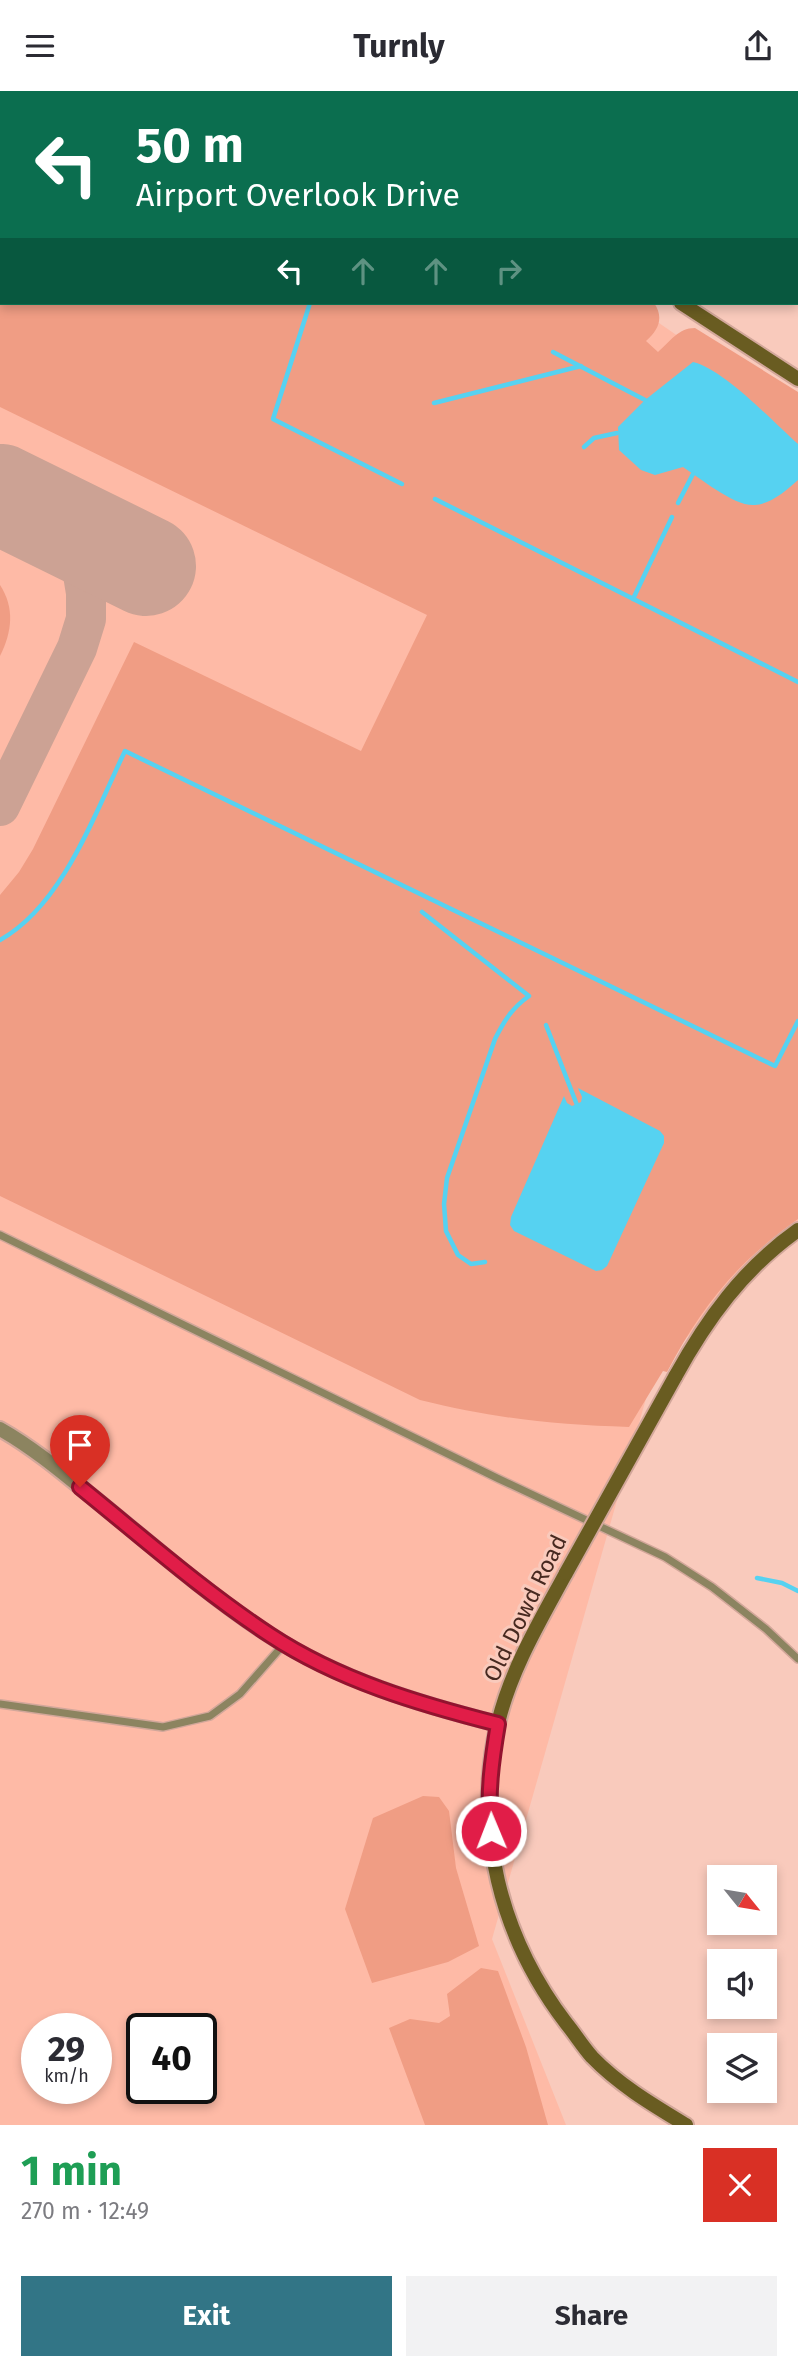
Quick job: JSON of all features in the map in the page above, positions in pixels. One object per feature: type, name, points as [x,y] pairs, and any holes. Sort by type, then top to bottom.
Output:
[{"type":"street","points":[[692,305],[798,379]]},
{"type":"street","name":"Old Dowd Road","points":[[687,2125],[641,2098],[592,2056],[545,1994],[513,1934],[494,1871],[489,1810],[492,1756],[504,1701],[525,1648],[675,1377],[711,1317],[740,1281],[798,1230]]},
{"type":"street","points":[[0,1429],[60,1470],[224,1602],[284,1643],[333,1670],[383,1691],[438,1709],[498,1724]]},
{"type":"lane","points":[[0,1235],[499,1479],[665,1557],[712,1587],[766,1629],[798,1659]]},
{"type":"lane","points":[[0,1704],[163,1727],[209,1716],[240,1694],[284,1643]]},
{"type":"shaded area","points":[[0,305],[633,305],[798,419],[798,1233],[655,1367],[492,1939],[566,2125],[0,2125]]},
{"type":"shaded area","points":[[0,305],[655,305],[659,323],[646,341],[658,352],[679,333],[695,328],[798,392],[798,1219],[756,1252],[722,1287],[694,1326],[667,1372],[663,1371],[629,1427],[524,1420],[420,1400],[0,1196],[0,895],[33,849],[134,642],[361,751],[427,615],[0,407]]},
{"type":"shaded area","points":[[0,585],[8,602],[10,620],[0,656]]},
{"type":"shaded area","points":[[423,1796],[439,1797],[449,1811],[456,1868],[479,1946],[448,1962],[372,1983],[345,1909],[373,1818]]},
{"type":"shaded area","points":[[481,1968],[498,1971],[526,2047],[548,2125],[425,2125],[389,2028],[410,2019],[439,2023],[450,2016],[447,1994]]},
{"type":"water","points":[[693,362],[733,385],[798,444],[798,480],[778,496],[761,504],[747,504],[728,497],[683,467],[655,475],[641,470],[619,450],[618,427],[645,400]]},
{"type":"water","points":[[578,1088],[660,1131],[664,1136],[664,1143],[607,1266],[596,1271],[514,1231],[510,1225],[511,1217],[564,1096],[572,1106],[581,1102]]},
{"type":"waterway","points":[[309,305],[273,419],[402,484]]},
{"type":"waterway","points":[[553,352],[645,400]]},
{"type":"waterway","points":[[434,403],[581,366]]},
{"type":"waterway","points":[[584,447],[594,438],[617,433]]},
{"type":"waterway","points":[[678,503],[693,474]]},
{"type":"waterway","points":[[435,499],[798,682]]},
{"type":"waterway","points":[[633,599],[672,517]]},
{"type":"waterway","points":[[0,940],[22,924],[42,904],[59,881],[89,829],[125,751],[775,1066],[798,1021]]},
{"type":"waterway","points":[[422,912],[529,996],[509,1015],[495,1039],[447,1178],[444,1204],[446,1231],[458,1255],[471,1264],[485,1262]]},
{"type":"waterway","points":[[546,1025],[577,1105]]},
{"type":"waterway","points":[[757,1578],[782,1583],[798,1591]]},
{"type":"taxiway","points":[[0,806],[77,648],[86,619],[86,593],[81,562],[64,534],[38,513]]},
{"type":"runway","points":[[0,494],[146,566]]},
{"type":"route","points":[[80,1487],[272,1637],[333,1670],[383,1691],[438,1709],[498,1724],[492,1756],[489,1810],[491,1831]]}]
